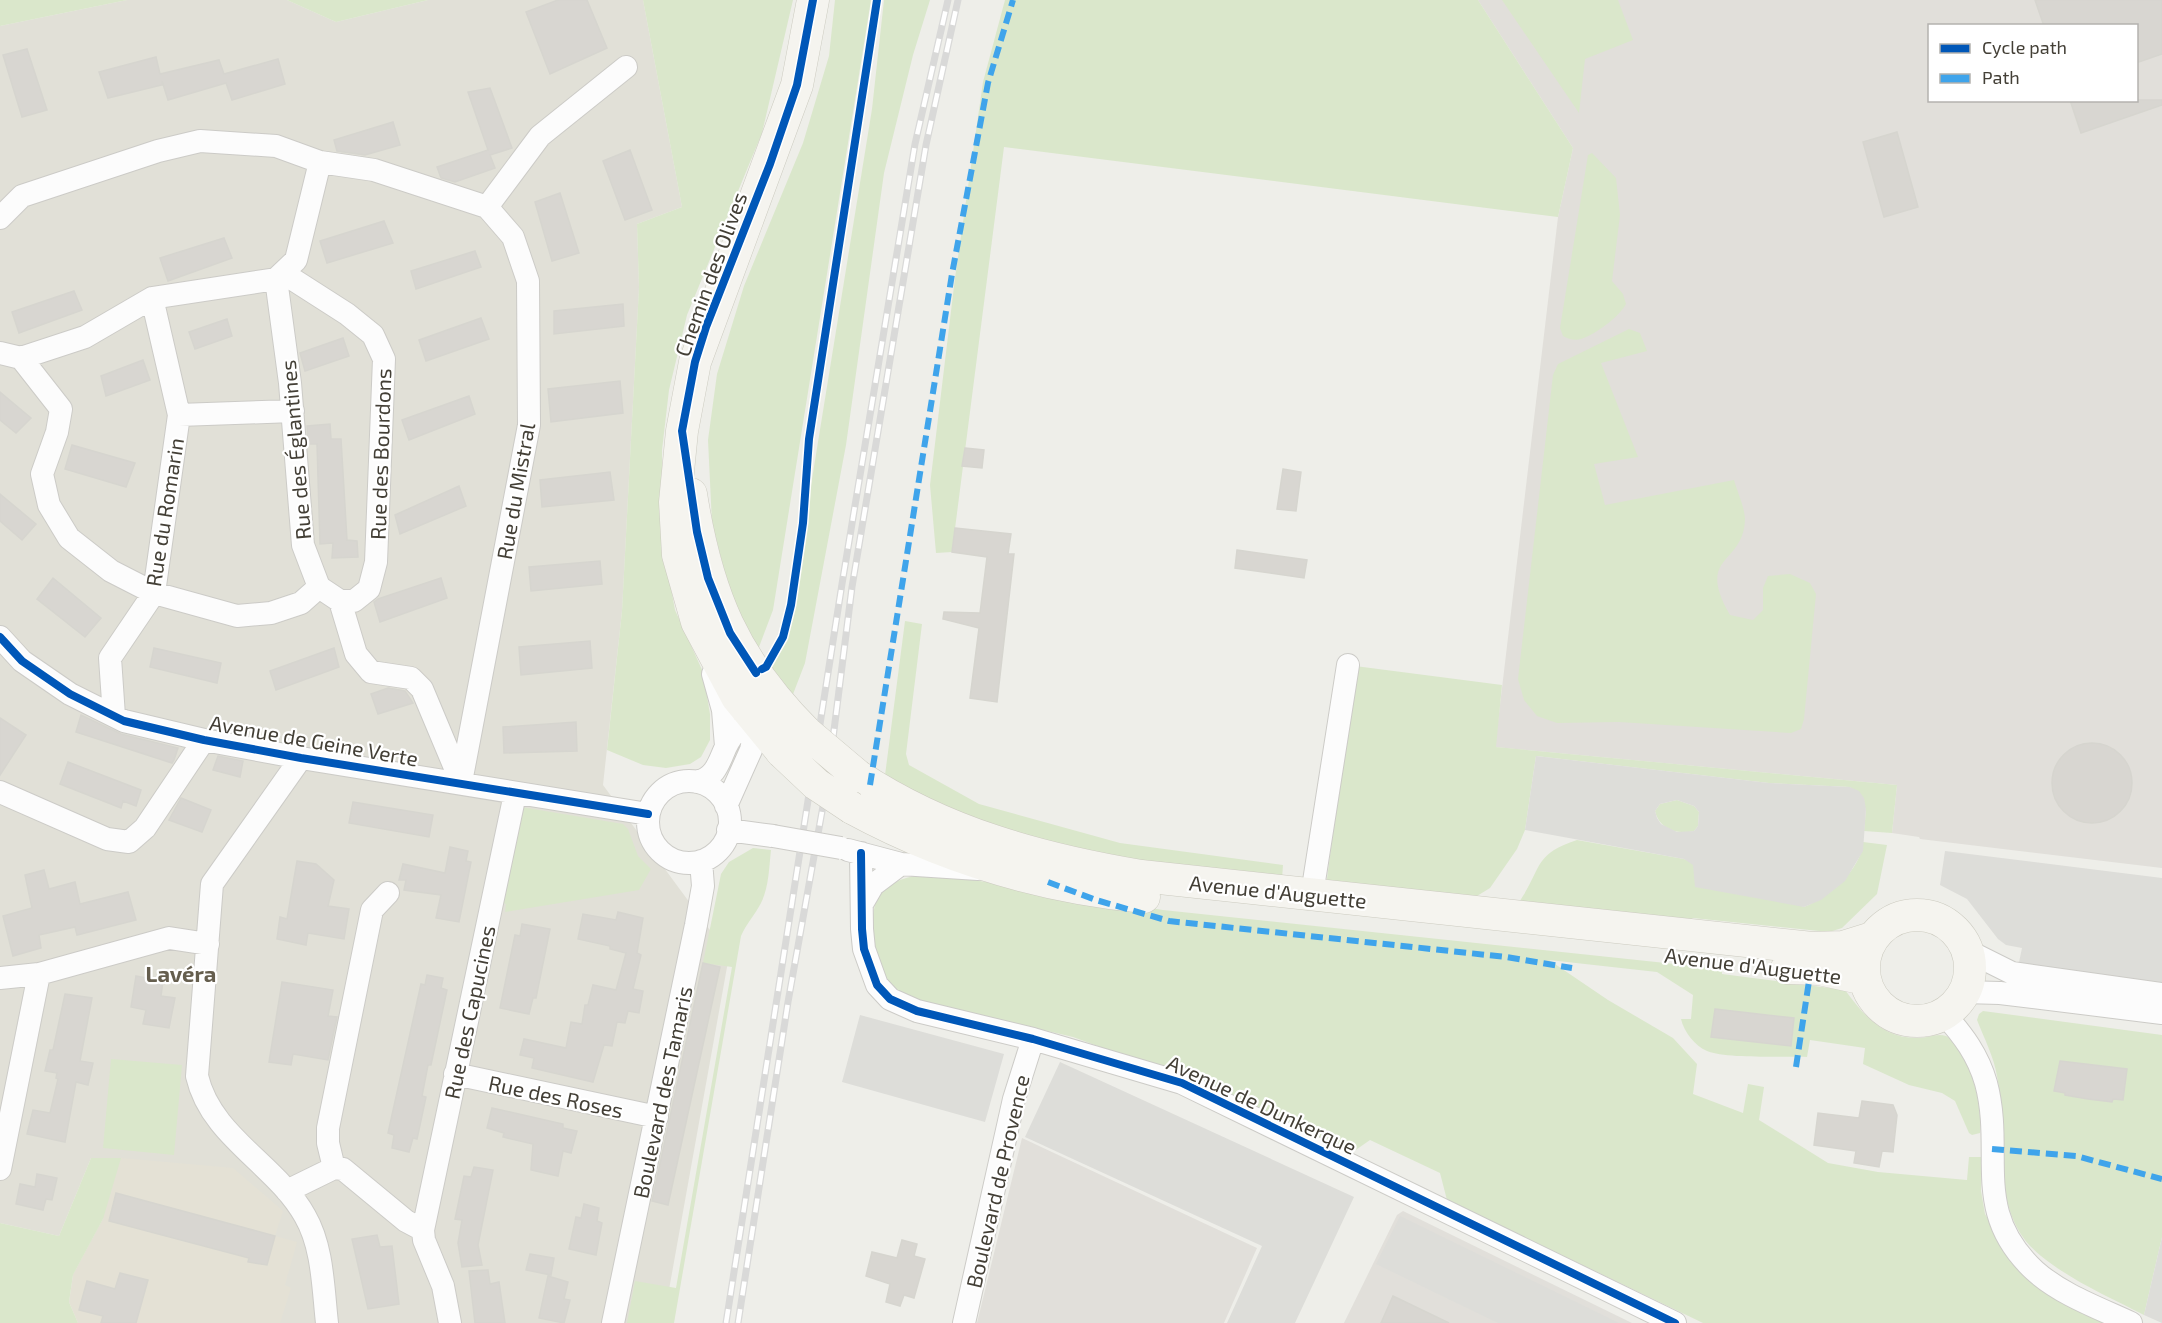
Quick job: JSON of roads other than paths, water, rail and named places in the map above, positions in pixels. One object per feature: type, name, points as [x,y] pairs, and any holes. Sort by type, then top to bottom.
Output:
[{"type":"main road","name":"Chemin des Olives","points":[[784,729],[737,698],[697,622],[683,576],[675,530],[677,473],[682,430],[693,373],[706,327],[770,164],[797,85],[813,0]]},
{"type":"main road","name":"Chemin des Olives","points":[[682,430],[697,532],[708,578],[730,633],[748,664]]},
{"type":"main road","name":"Avenue d'Auguette","points":[[748,664],[816,784],[852,808],[918,842],[997,869],[1048,882],[1134,896],[1819,969],[1865,979]]},
{"type":"main road","name":"Avenue d'Auguette","points":[[784,729],[907,807],[945,824],[987,841],[1034,854],[1141,876],[1812,948],[1843,947],[1872,938]]},
{"type":"main road","points":[[1908,914],[1935,917],[1958,932],[1968,951],[1971,963],[1969,981],[1953,1003],[1924,1021],[1910,1021],[1892,1015],[1874,999],[1865,979],[1863,966],[1866,948],[1872,938],[1885,924],[1908,914]]},
{"type":"street","points":[[0,218],[22,196],[158,151],[200,141],[276,146],[320,162],[374,171],[487,207],[540,136],[626,67]]},
{"type":"street","points":[[320,162],[296,260],[280,276],[152,298],[85,337],[10,356],[61,409],[57,432],[42,474],[49,505],[69,538],[111,571],[154,593],[237,616],[272,613],[301,603],[319,587],[340,601],[356,654],[371,672],[411,678],[422,689],[460,782]]},
{"type":"street","name":"Rue du Mistral","points":[[460,782],[529,425],[528,281],[513,237],[487,207]]},
{"type":"street","name":"Rue des Églantines","points":[[280,276],[303,545],[319,587]]},
{"type":"street","name":"Rue des Bourdons","points":[[280,276],[346,314],[373,335],[384,359],[376,562],[369,589],[354,601],[340,601]]},
{"type":"street","name":"Rue du Romarin","points":[[114,716],[110,658],[154,593],[179,415],[152,298]]},
{"type":"street","points":[[179,415],[292,411]]},
{"type":"street","name":"Chemin des Olives","points":[[697,622],[722,701],[726,746]]},
{"type":"street","name":"Avenue de Geine Verte","points":[[0,637],[22,661],[70,694],[124,721],[204,740],[301,758],[648,814]]},
{"type":"street","points":[[1311,894],[1347,665]]},
{"type":"street","points":[[697,782],[711,787],[721,796],[726,806],[728,830],[719,850],[701,861],[682,863],[658,850],[651,839],[648,814],[659,794],[670,786],[697,782],[712,775],[737,729],[784,729]]},
{"type":"street","points":[[726,806],[751,750],[784,729]]},
{"type":"street","points":[[0,792],[107,839],[129,842],[145,828],[204,740]]},
{"type":"street","points":[[301,758],[212,884],[197,1076],[208,1106],[250,1156],[287,1191],[311,1228],[320,1262],[327,1323]]},
{"type":"street","name":"Rue des Capucines","points":[[423,1230],[515,794]]},
{"type":"street","points":[[728,830],[851,851],[901,864],[997,869]]},
{"type":"street","name":"Avenue de Dunkerque","points":[[851,851],[862,904],[862,929],[869,968],[877,985],[890,999],[917,1011],[1032,1039],[1182,1083],[1675,1323]]},
{"type":"street","name":"Boulevard des Tamaris","points":[[613,1323],[701,898],[704,874],[701,861]]},
{"type":"street","points":[[862,904],[873,885],[901,864]]},
{"type":"street","points":[[334,1168],[327,1143],[332,1105],[372,910],[388,893]]},
{"type":"street","points":[[0,978],[39,974],[169,938],[208,944]]},
{"type":"street","points":[[1968,951],[2012,974],[2162,994]]},
{"type":"street","points":[[0,1169],[39,974]]},
{"type":"street","points":[[2131,1323],[2056,1286],[2020,1256],[2007,1237],[1992,1194],[1986,1084],[1953,1003],[2000,993],[2162,1013]]},
{"type":"street","name":"Boulevard de Provence","points":[[964,1323],[1014,1099],[1032,1039]]},
{"type":"street","name":"Rue des Roses","points":[[455,1074],[657,1118]]},
{"type":"street","points":[[287,1191],[334,1168],[350,1172],[406,1221],[423,1230],[427,1248],[443,1286],[450,1323]]},
{"type":"railway","points":[[726,1323],[842,584],[915,144],[948,0]]},
{"type":"railway","points":[[738,1323],[788,1002],[828,778],[852,587],[926,145],[958,0]]},
{"type":"district","name":"Lavéra","points":[[181,973]]}]
